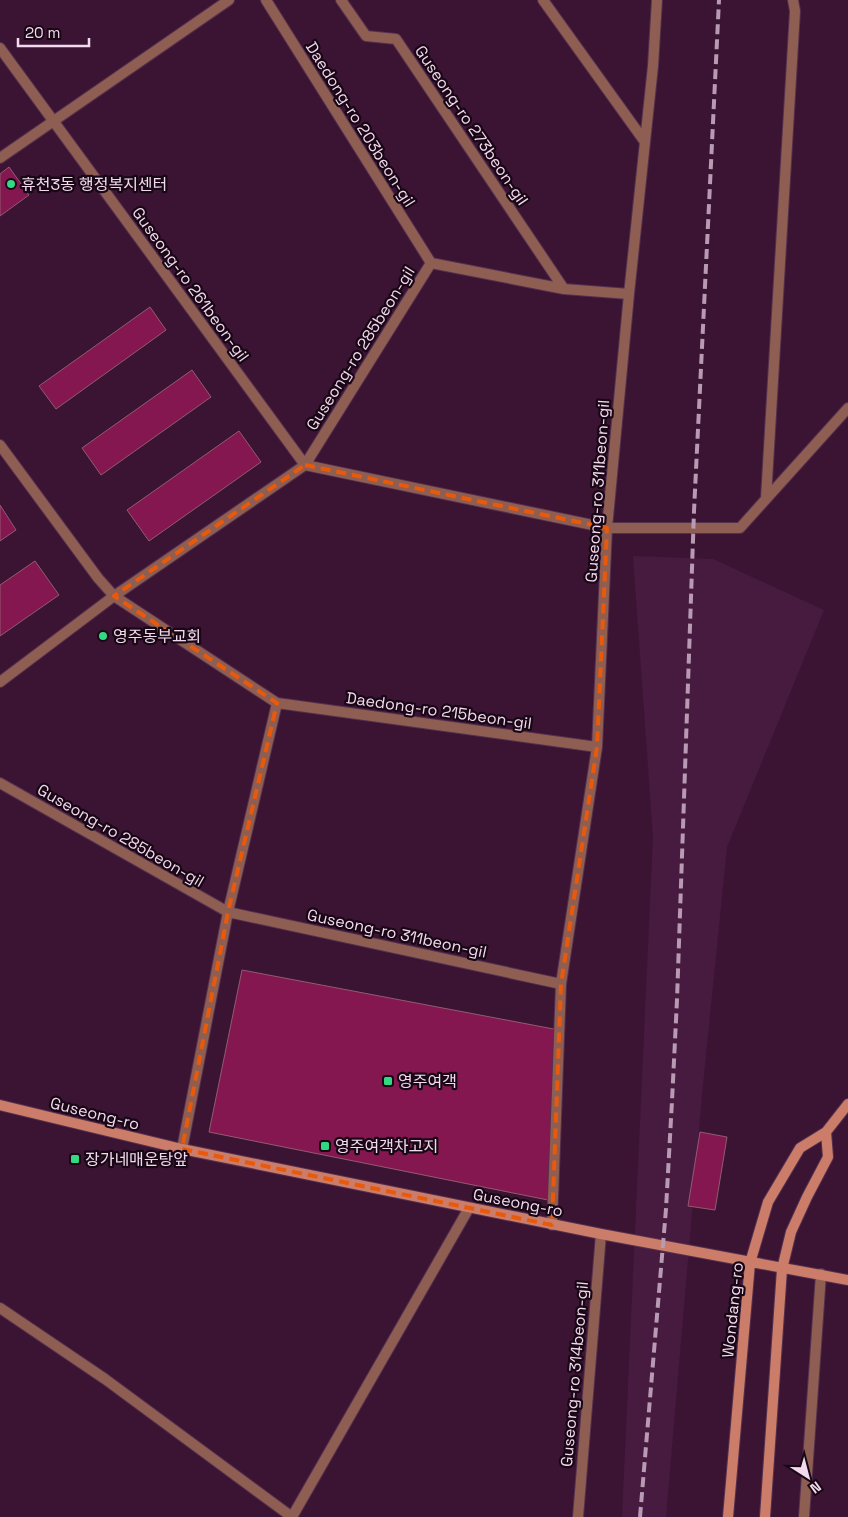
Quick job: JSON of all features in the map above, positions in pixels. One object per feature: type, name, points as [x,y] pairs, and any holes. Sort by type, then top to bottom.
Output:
[{"type":"main road","name":"Wondang-ro","points":[[728,1517],[750,1263],[768,1202],[800,1148],[826,1132],[848,1104]]},
{"type":"main road","name":"Guseong-ro","points":[[0,1105],[182,1149],[600,1234],[848,1280]]},
{"type":"main road","points":[[765,1517],[782,1269],[791,1232],[828,1157],[826,1132]]},
{"type":"street","points":[[0,158],[229,0]]},
{"type":"street","name":"Daedong-ro 203beon-gil","points":[[266,0],[431,263]]},
{"type":"street","name":"Guseong-ro 273beon-gil","points":[[342,0],[366,36],[396,39],[564,289]]},
{"type":"street","points":[[543,0],[645,142]]},
{"type":"street","name":"Guseong-ro 311beon-gil","points":[[552,1224],[561,984],[597,747],[607,528],[653,66],[657,0]]},
{"type":"street","points":[[766,498],[794,21],[793,0]]},
{"type":"street","name":"Guseong-ro 261beon-gil","points":[[0,48],[305,465]]},
{"type":"street","name":"Guseong-ro 285beon-gil","points":[[0,682],[114,596],[305,465],[431,263],[564,289],[629,294]]},
{"type":"street","points":[[305,465],[607,528],[740,528],[848,408]]},
{"type":"street","name":"Daedong-ro 215beon-gil","points":[[0,446],[86,562],[114,596],[277,703],[597,747]]},
{"type":"street","points":[[182,1149],[228,912],[277,703]]},
{"type":"street","name":"Guseong-ro 285beon-gil","points":[[0,784],[228,912]]},
{"type":"street","name":"Guseong-ro 311beon-gil","points":[[228,912],[561,984]]},
{"type":"street","points":[[0,1308],[105,1379],[292,1517],[469,1208]]},
{"type":"street","name":"Guseong-ro 314beon-gil","points":[[578,1517],[600,1234]]},
{"type":"street","points":[[804,1517],[821,1274]]},
{"type":"highlighted area","points":[[305,465],[607,528],[597,747],[561,984],[552,1225],[182,1149],[228,912],[277,703],[114,596]]},
{"type":"shaded area","points":[[633,556],[713,559],[824,610],[727,847],[702,1095],[666,1517],[622,1517],[653,837]]},
{"type":"building","name":"휴천3동 행정복지센터","points":[[9,167],[29,195],[0,216],[0,174]]},
{"type":"building","points":[[150,307],[166,330],[56,409],[39,386]]},
{"type":"building","points":[[192,370],[211,397],[101,475],[82,448]]},
{"type":"building","points":[[239,431],[261,462],[149,541],[127,510]]},
{"type":"building","points":[[0,505],[16,530],[0,541]]},
{"type":"building","points":[[35,561],[59,595],[0,636],[0,585]]},
{"type":"building","name":"영주여객","points":[[242,970],[559,1030],[553,1201],[209,1132]]},
{"type":"building","points":[[700,1132],[727,1137],[715,1210],[688,1206]]},
{"type":"railway","points":[[640,1517],[666,1209],[672,1101],[694,511],[719,0]]},
{"type":"place","name":"휴천3동 행정복지센터","points":[[11,184]]},
{"type":"place","name":"영주동부교회","points":[[103,636]]},
{"type":"place","name":"영주여객","points":[[388,1081]]},
{"type":"place","name":"영주여객차고지","points":[[325,1146]]},
{"type":"place","name":"장가네매운탕앞","points":[[75,1159]]}]
